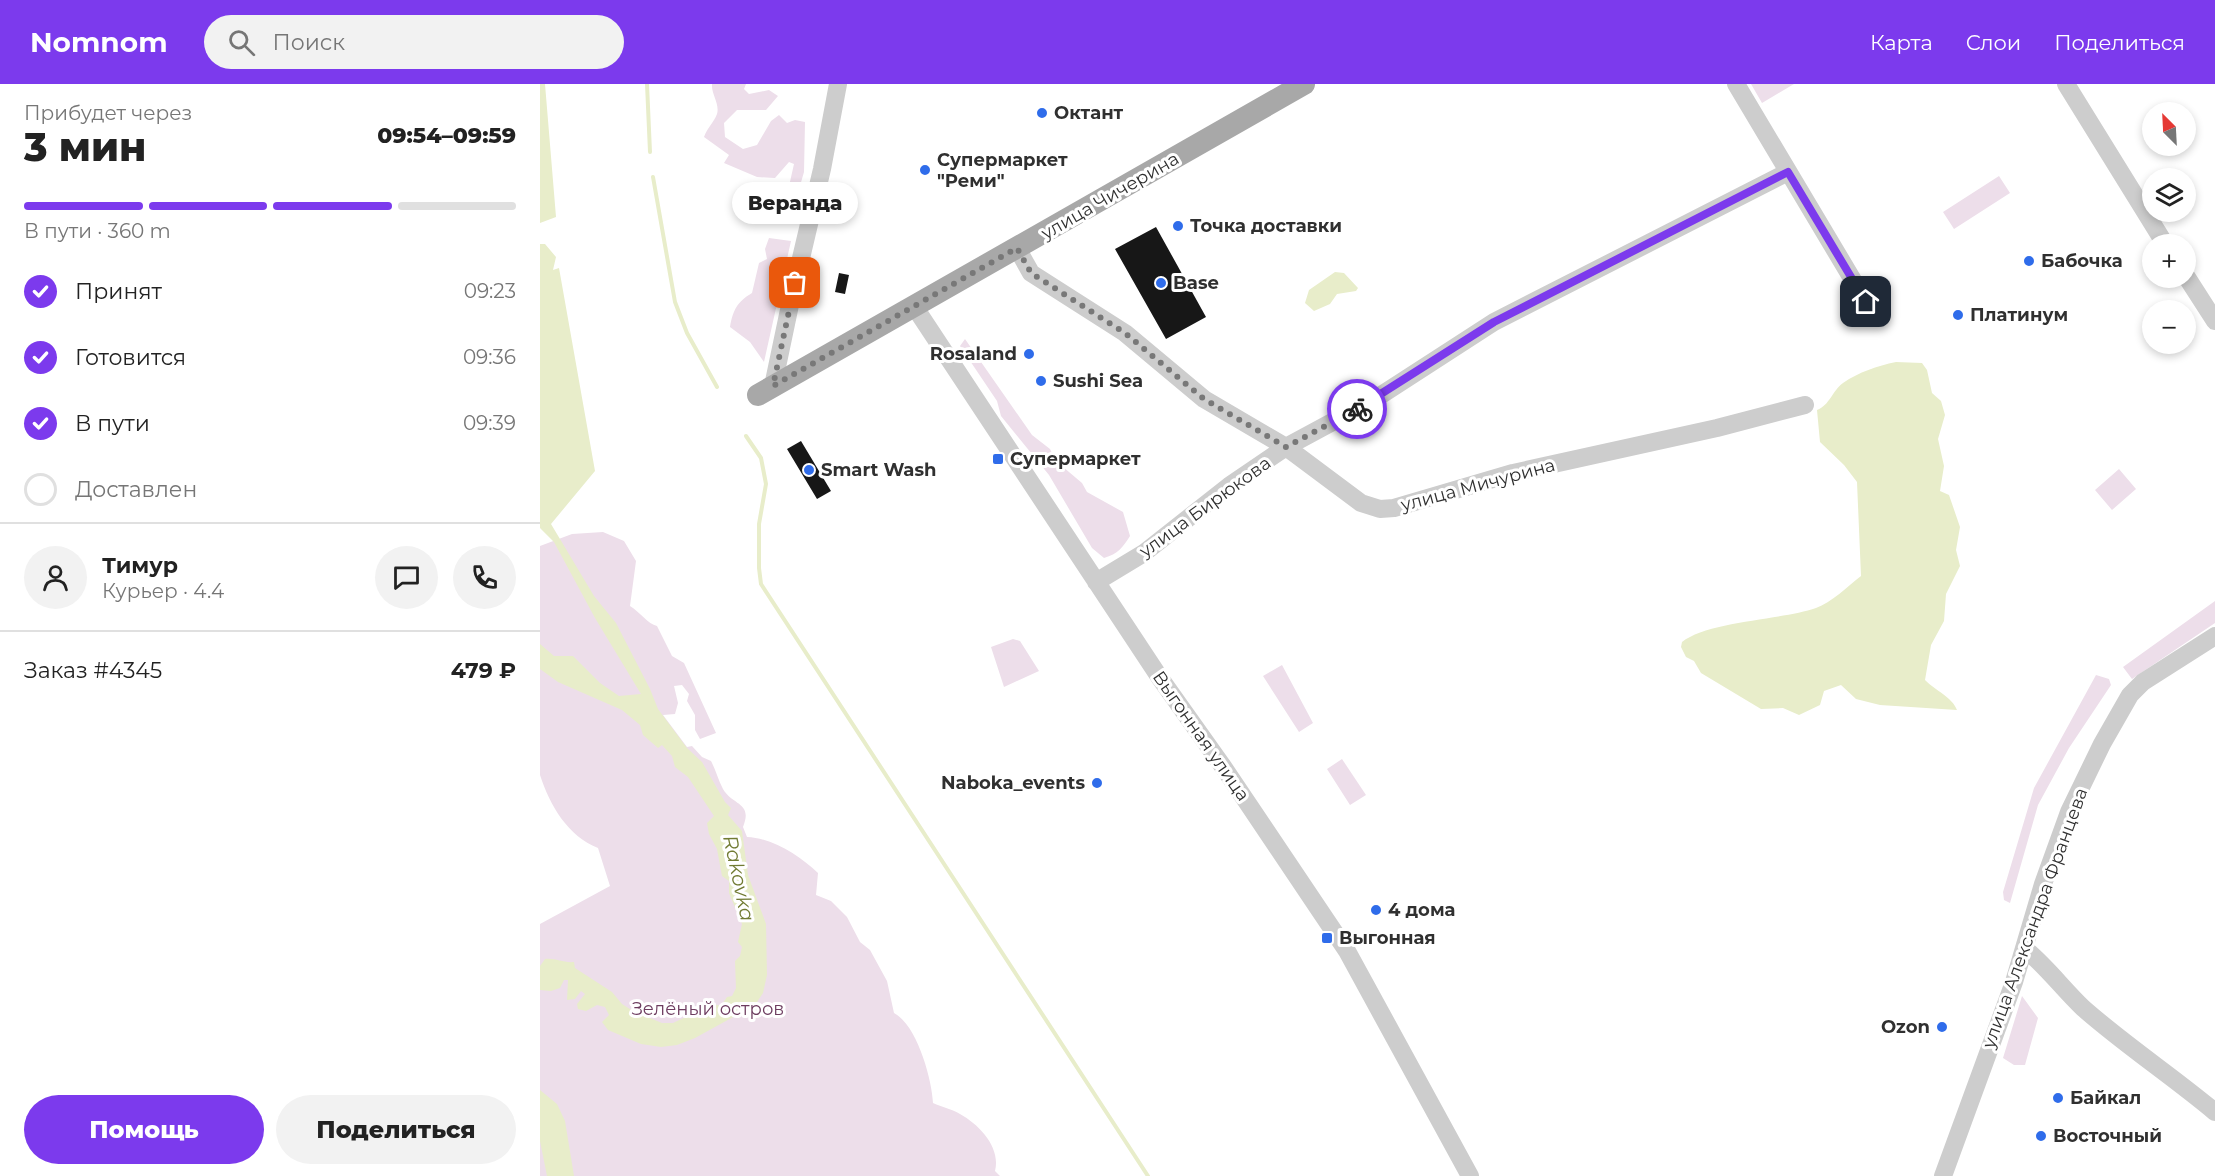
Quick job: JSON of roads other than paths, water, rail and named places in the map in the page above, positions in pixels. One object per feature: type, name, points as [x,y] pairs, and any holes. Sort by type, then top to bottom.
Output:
[{"type":"main road","name":"улица Чичерина","points":[[766,391],[1304,84]]},
{"type":"street","points":[[766,391],[822,169],[838,84]]},
{"type":"street","points":[[1736,84],[1866,302]]},
{"type":"street","points":[[2066,84],[2159,234]]},
{"type":"street","name":"улица Бирюкова","points":[[1096,582],[1144,553],[1229,486],[1286,447],[1375,399],[1503,317],[1788,172]]},
{"type":"street","name":"улица Мичурина","points":[[1017,248],[1031,273],[1125,333],[1204,399],[1286,447],[1343,492],[1361,503],[1380,509],[1394,508],[1513,473],[1717,428],[1805,405]]},
{"type":"street","points":[[2194,288],[2215,321]]},
{"type":"street","name":"Выгонная улица","points":[[914,306],[1096,582],[1347,951],[1470,1176]]},
{"type":"street","name":"улица Александра Францева","points":[[1942,1176],[2025,949],[2043,884],[2069,812],[2102,744],[2130,695],[2143,682],[2215,636]]},
{"type":"street","points":[[2025,949],[2044,965],[2081,1006],[2215,1112]]},
{"type":"water","points":[[540,84],[545,84],[556,217],[540,223]]},
{"type":"water","name":"Rakovka","points":[[540,244],[545,244],[556,257],[553,270],[559,268],[595,471],[551,524],[594,596],[616,623],[658,709],[687,748],[702,762],[725,802],[731,808],[728,815],[742,831],[748,875],[766,924],[767,975],[763,993],[755,1005],[695,1038],[677,1045],[661,1047],[641,1044],[608,1030],[602,1022],[609,1015],[605,1007],[597,1005],[586,1011],[578,1009],[577,1004],[585,994],[581,991],[575,999],[567,1000],[568,980],[564,980],[560,988],[551,991],[540,990],[540,966],[545,959],[574,962],[575,968],[612,992],[622,1004],[633,1011],[662,1023],[673,1023],[713,1004],[721,1006],[727,997],[732,996],[736,988],[735,961],[740,956],[742,947],[738,942],[742,924],[729,893],[729,881],[722,876],[717,849],[709,834],[707,823],[714,816],[688,777],[675,767],[672,756],[662,745],[658,748],[643,735],[640,725],[622,710],[558,682],[540,669],[540,644],[554,656],[573,656],[600,683],[619,696],[641,694],[595,618],[554,542],[540,528]]},
{"type":"water","points":[[1335,272],[1344,273],[1358,288],[1356,291],[1337,294],[1330,304],[1314,311],[1305,303],[1309,290]]},
{"type":"water","points":[[1896,362],[1922,363],[1927,370],[1932,393],[1941,401],[1945,415],[1938,439],[1944,466],[1940,491],[1949,495],[1960,527],[1956,550],[1960,566],[1946,594],[1944,621],[1931,645],[1925,680],[1948,698],[1957,710],[1880,705],[1856,699],[1841,685],[1824,691],[1820,705],[1799,715],[1783,708],[1761,709],[1701,673],[1694,661],[1686,657],[1681,647],[1682,642],[1694,635],[1727,625],[1802,612],[1822,606],[1861,576],[1857,482],[1844,465],[1820,442],[1817,410],[1825,405],[1839,386],[1849,379],[1868,370]]},
{"type":"water","points":[[540,1090],[557,1104],[565,1121],[574,1176],[547,1176],[540,1141]]},
{"type":"waterway","points":[[647,84],[650,152]]},
{"type":"waterway","points":[[653,177],[675,302],[687,333],[717,387]]},
{"type":"waterway","points":[[746,436],[761,458],[766,484],[759,524],[761,584],[1148,1176]]},
{"type":"place","name":"Октант","points":[[1042,113]]},
{"type":"place","name":"Супермаркет \"Реми\"","points":[[925,170]]},
{"type":"place","name":"Точка доставки","points":[[1178,226]]},
{"type":"place","name":"Бабочка","points":[[2029,261]]},
{"type":"place","name":"Веранда","points":[[795,283]]},
{"type":"place","name":"Base","points":[[1161,283]]},
{"type":"place","name":"Платинум","points":[[1958,315]]},
{"type":"place","name":"Rosaland","points":[[1029,354]]},
{"type":"place","name":"Sushi Sea","points":[[1041,381]]},
{"type":"place","name":"Супермаркет","points":[[998,459]]},
{"type":"place","name":"Smart Wash","points":[[809,470]]},
{"type":"place","name":"Naboka_events","points":[[1097,783]]},
{"type":"place","name":"4 дома","points":[[1376,910]]},
{"type":"place","name":"Выгонная","points":[[1327,938]]},
{"type":"place","name":"Ozon","points":[[1942,1027]]},
{"type":"place","name":"Байкал","points":[[2058,1098]]},
{"type":"place","name":"Восточный","points":[[2041,1136]]},
{"type":"park label","name":"Зелёный остров","points":[[708,1009]]}]
